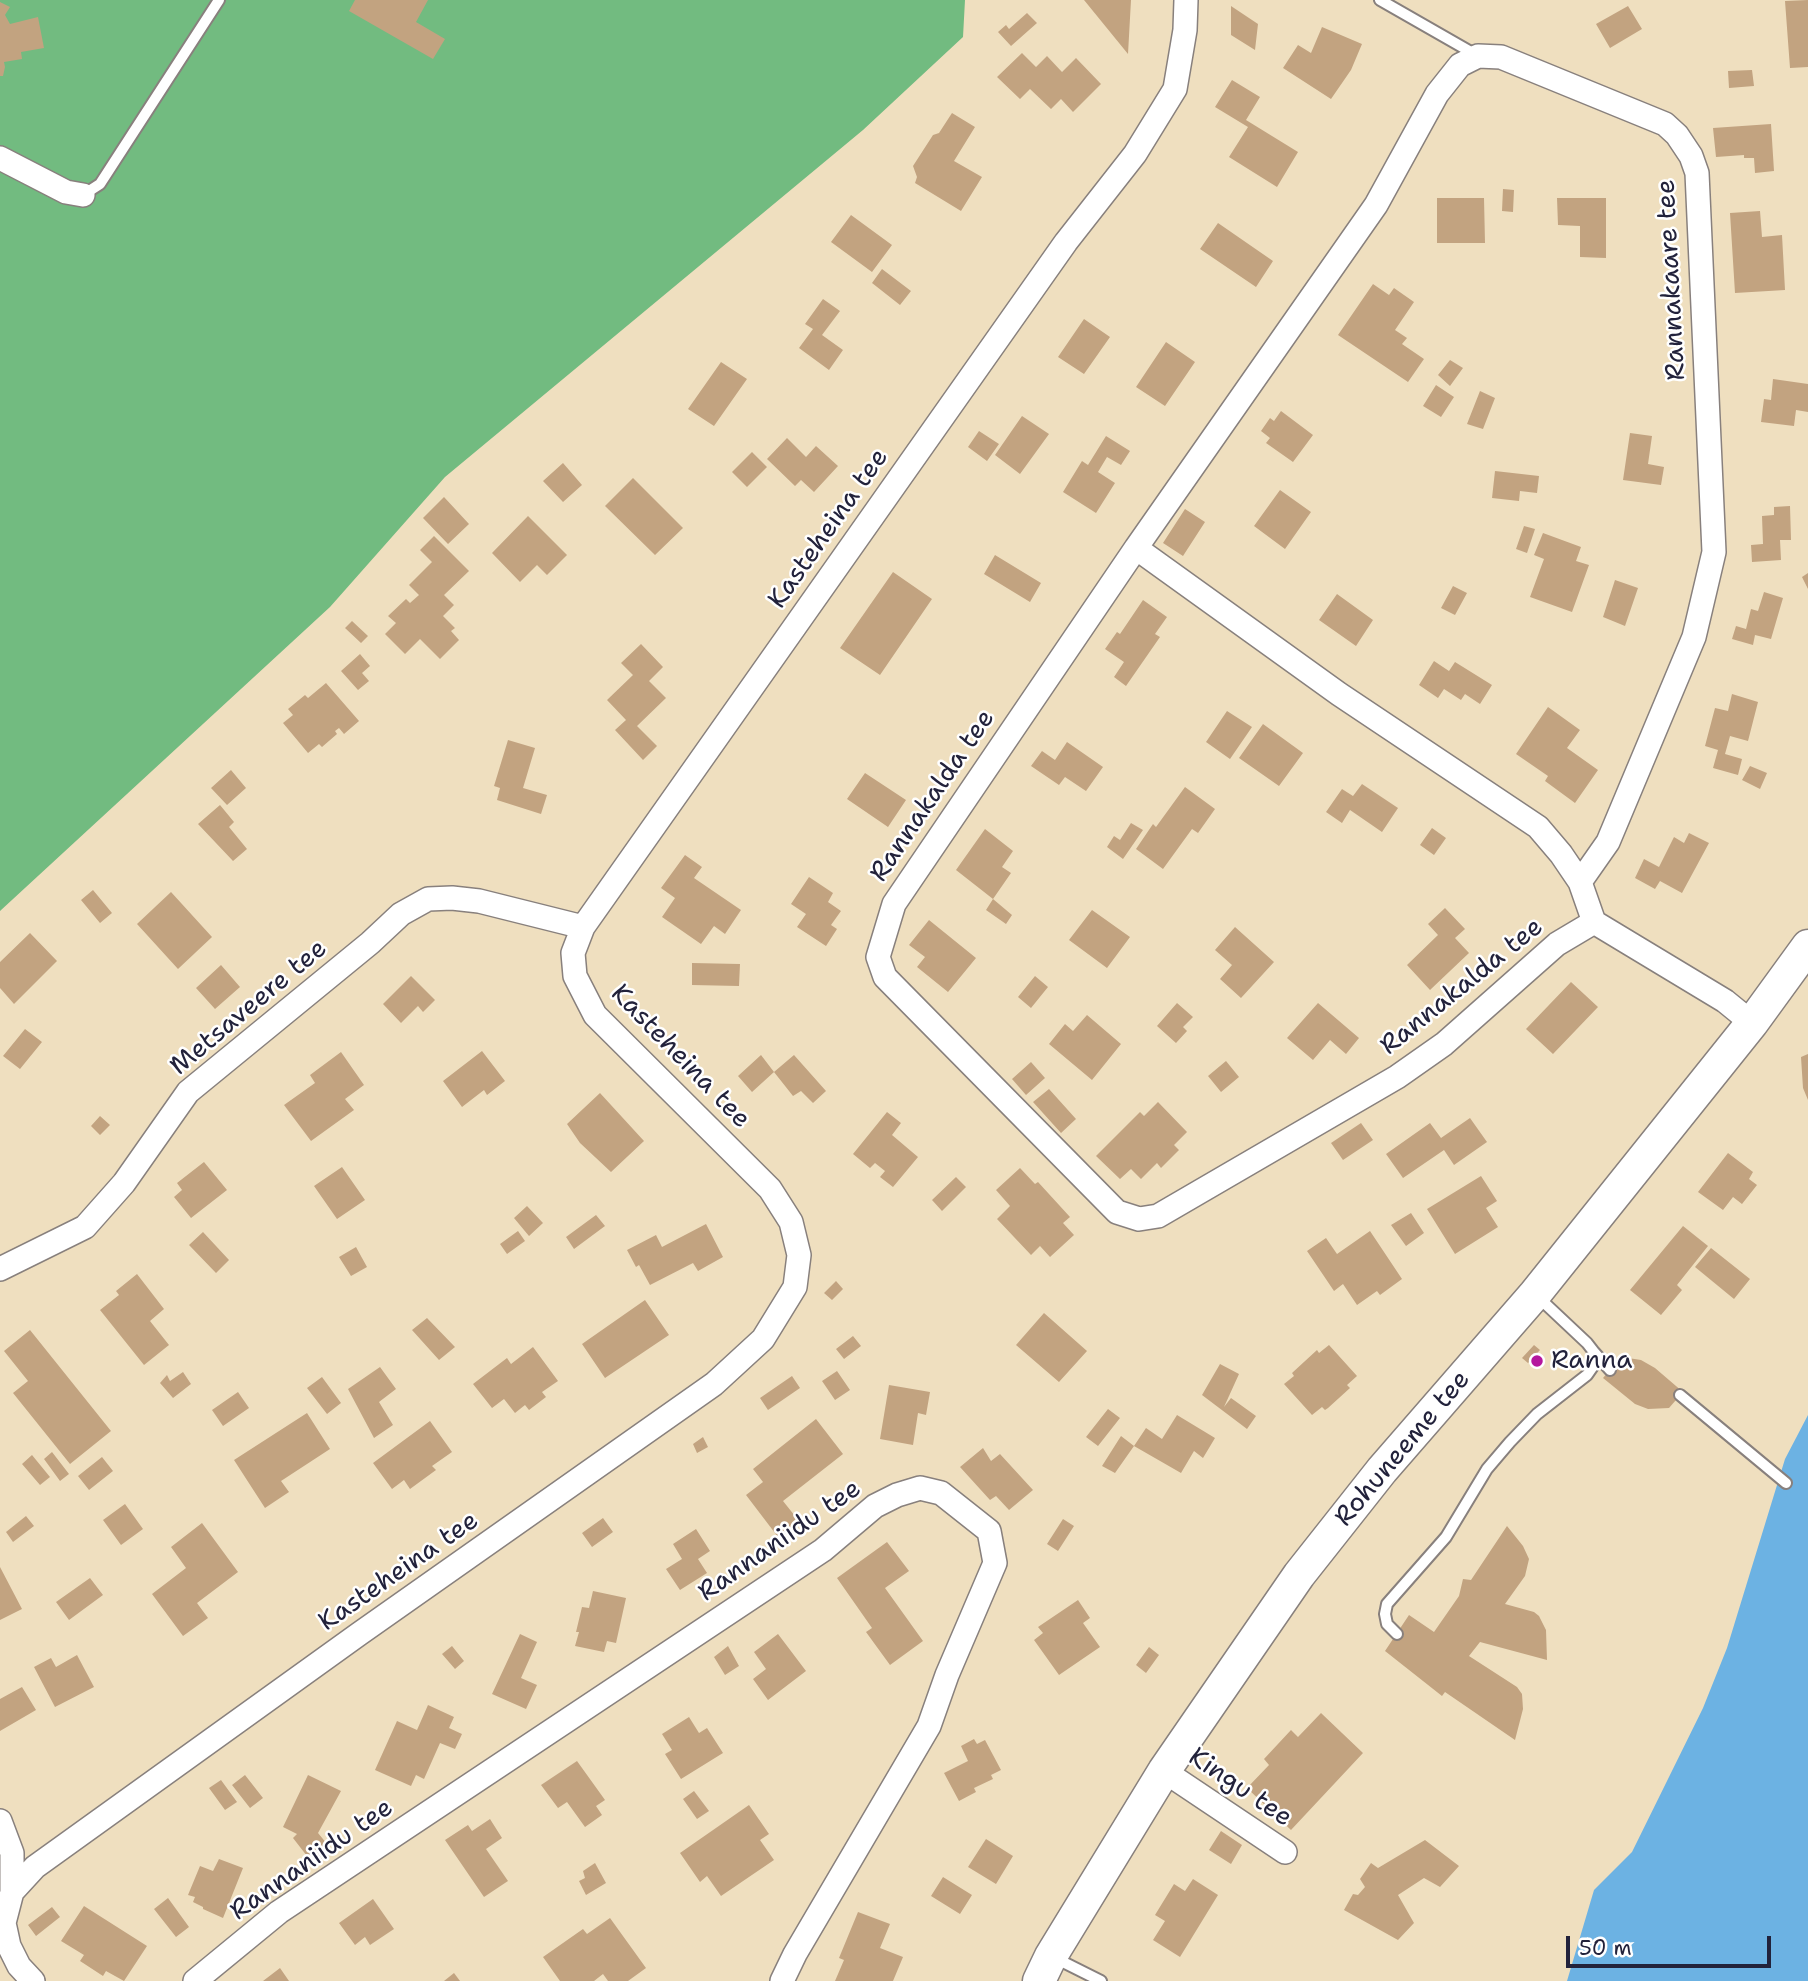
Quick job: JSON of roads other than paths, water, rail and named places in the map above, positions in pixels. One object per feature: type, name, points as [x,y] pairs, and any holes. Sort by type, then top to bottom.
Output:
[{"type":"street","name":"Kasteheina tee","points":[[12,1892],[35,1867],[713,1384],[763,1339],[795,1287],[799,1255],[791,1222],[769,1189],[595,1015],[575,976],[573,953],[583,927],[1066,242],[1135,154],[1175,89],[1185,30],[1186,0]]},
{"type":"street","points":[[1478,56],[1460,65],[1437,94],[1376,205],[1136,548],[1339,694],[1538,827],[1580,882],[1594,922],[1725,1001],[1752,1023]]},
{"type":"street","name":"Rannakaare tee","points":[[1478,56],[1501,57],[1665,124],[1677,135],[1691,156],[1697,173],[1714,552],[1693,637],[1608,842],[1580,882]]},
{"type":"street","points":[[0,158],[65,192],[83,195]]},
{"type":"street","name":"Rannakalda tee","points":[[1136,548],[894,904],[878,957],[885,977],[1116,1212],[1139,1219],[1158,1216],[1397,1077],[1444,1044],[1557,944],[1594,922]]},
{"type":"street","name":"Metsaveere tee","points":[[0,1269],[85,1227],[124,1183],[188,1092],[370,943],[401,914],[428,899],[452,898],[479,901],[583,927]]},
{"type":"street","name":"Rohuneeme tee","points":[[1045,1968],[1164,1771],[1299,1575],[1382,1470],[1535,1294],[1752,1023],[1808,946]]},
{"type":"street","name":"Rannaniidu tee","points":[[195,1981],[279,1912],[823,1550],[875,1506],[920,1488],[941,1493],[989,1531],[995,1563],[947,1675],[929,1726],[795,1954],[782,1981]]},
{"type":"street","name":"Kingu tee","points":[[1164,1771],[1285,1852]]},
{"type":"street","points":[[0,1821],[12,1853],[12,1892],[4,1923],[9,1946],[19,1966],[33,1981]]},
{"type":"lane","points":[[83,195],[100,184],[219,0]]},
{"type":"lane","points":[[1380,0],[1478,56]]},
{"type":"lane","points":[[1535,1294],[1587,1343],[1610,1370]]},
{"type":"lane","points":[[1397,1634],[1387,1624],[1387,1604],[1446,1537],[1488,1469],[1510,1442],[1537,1414],[1587,1375],[1594,1365],[1594,1352]]},
{"type":"lane","points":[[1680,1395],[1786,1483]]},
{"type":"lane","points":[[1045,1968],[1101,1981]]},
{"type":"water","points":[[1808,1415],[1808,1981],[1567,1981],[1594,1890],[1632,1852],[1703,1708],[1727,1648],[1785,1459]]},
{"type":"place","name":"Ranna","points":[[1537,1361]]}]
